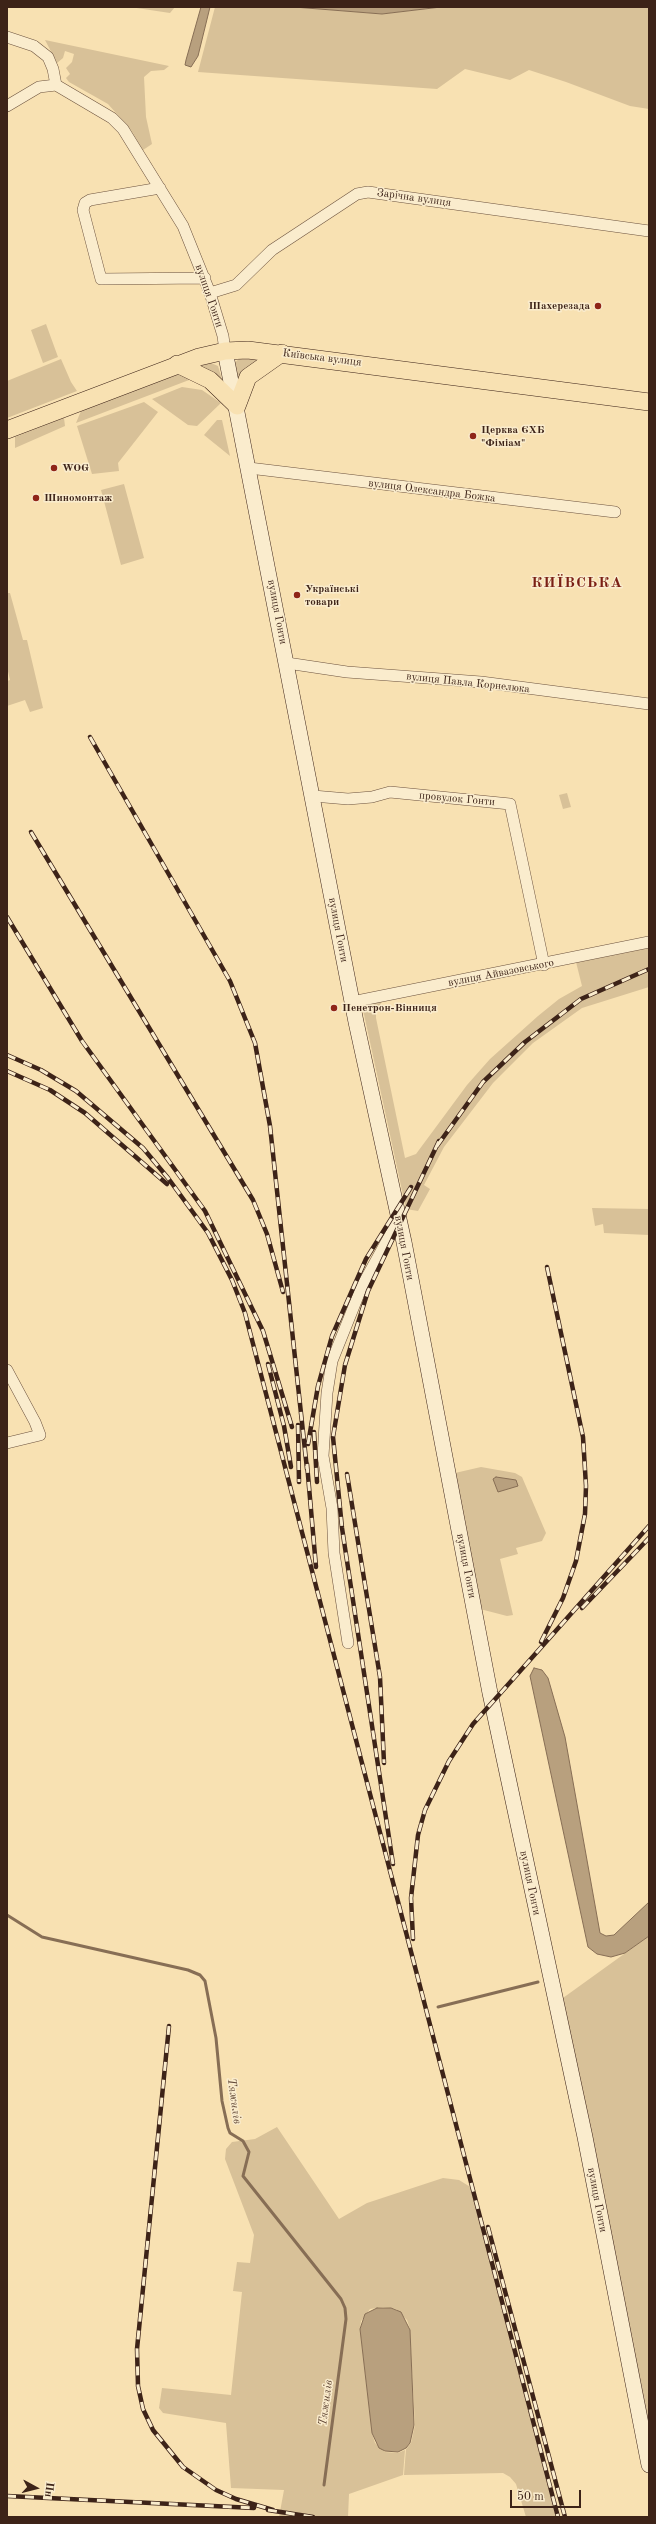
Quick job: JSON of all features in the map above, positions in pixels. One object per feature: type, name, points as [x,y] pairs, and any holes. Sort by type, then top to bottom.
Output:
[{"type":"main road","name":"Київська вулиця","points":[[7,430],[177,364],[208,354],[225,351],[248,350],[282,353],[649,402]]},
{"type":"main road","points":[[177,364],[210,380],[237,406],[248,377],[282,353]]},
{"type":"street","points":[[7,37],[34,46],[48,57],[53,69],[56,85],[40,87],[7,106]]},
{"type":"street","name":"вулиця Гонти","points":[[56,85],[112,118],[123,129],[183,226],[205,278],[223,336],[352,1002],[399,1219],[490,1693],[585,2137],[649,2465]]},
{"type":"street","points":[[160,188],[85,203],[83,210],[101,279],[205,278]]},
{"type":"street","name":"Зарічна вулиця","points":[[210,294],[236,285],[272,250],[357,194],[368,192],[649,231]]},
{"type":"street","name":"вулиця Олександра Божка","points":[[249,468],[615,512]]},
{"type":"street","name":"вулиця Павла Корнелюка","points":[[287,663],[347,672],[481,682],[649,704]]},
{"type":"street","name":"провулок Гонти","points":[[313,796],[348,799],[372,797],[390,792],[510,804],[544,965]]},
{"type":"street","name":"вулиця Айвазовського","points":[[352,1002],[544,965],[649,942]]},
{"type":"street","points":[[348,1643],[334,1553],[332,1508],[323,1456],[327,1393],[332,1361],[362,1286],[399,1219]]},
{"type":"street","points":[[7,1370],[35,1422],[40,1435],[7,1443]]},
{"type":"shaded area","points":[[130,7],[175,7],[170,13]]},
{"type":"shaded area","points":[[201,7],[210,7],[198,56],[191,67],[185,65]]},
{"type":"shaded area","points":[[215,7],[294,7],[382,14],[441,7],[649,7],[649,109],[630,106],[529,70],[510,80],[465,69],[437,89],[198,72]]},
{"type":"shaded area","points":[[294,7],[441,7],[382,14]]},
{"type":"shaded area","points":[[45,40],[169,66],[164,70],[151,71],[144,77],[146,117],[152,144],[143,150],[131,130],[108,104],[69,82],[66,78],[70,74],[66,68],[72,62],[74,54],[65,51],[63,58],[57,63]]},
{"type":"shaded area","points":[[46,324],[58,357],[43,363],[31,330]]},
{"type":"shaded area","points":[[61,359],[71,382],[77,391],[7,418],[7,381]]},
{"type":"shaded area","points":[[239,359],[256,359],[256,362],[238,380],[234,363]]},
{"type":"shaded area","points":[[211,363],[218,366],[223,383],[200,366]]},
{"type":"shaded area","points":[[187,373],[197,377],[76,423],[81,411],[172,375]]},
{"type":"shaded area","points":[[182,387],[202,390],[221,403],[197,426],[188,425],[152,399]]},
{"type":"shaded area","points":[[144,402],[158,412],[118,463],[119,471],[92,474],[77,426]]},
{"type":"shaded area","points":[[64,418],[65,426],[15,448],[15,437]]},
{"type":"shaded area","points":[[217,420],[222,420],[230,456],[204,435]]},
{"type":"shaded area","points":[[124,484],[144,558],[121,565],[101,490]]},
{"type":"shaded area","points":[[7,593],[10,593],[23,640],[27,640],[43,708],[30,712],[25,700],[7,706],[7,681],[10,680],[7,667]]},
{"type":"shaded area","points":[[567,793],[571,807],[563,809],[559,795]]},
{"type":"shaded area","points":[[649,942],[649,987],[582,1008],[533,1043],[493,1083],[444,1147],[424,1185],[430,1189],[418,1211],[406,1209],[362,1005],[383,1000],[376,1011],[376,1018],[405,1158],[416,1154],[467,1085],[490,1059],[559,999],[582,986],[575,958]]},
{"type":"shaded area","points":[[592,1208],[649,1209],[649,1235],[604,1233],[603,1224],[595,1226]]},
{"type":"shaded area","points":[[481,1467],[515,1473],[522,1477],[546,1533],[542,1541],[516,1548],[518,1554],[500,1559],[513,1615],[507,1616],[480,1609],[455,1473]]},
{"type":"shaded area","points":[[496,1477],[516,1480],[518,1486],[498,1492],[493,1479]]},
{"type":"shaded area","points":[[534,1668],[542,1670],[548,1678],[565,1737],[600,1933],[606,1936],[614,1935],[649,1902],[649,1936],[625,1953],[611,1957],[597,1954],[588,1947],[530,1676]]},
{"type":"shaded area","points":[[649,1936],[649,2465],[556,2003]]},
{"type":"shaded area","points":[[277,2127],[339,2219],[367,2203],[443,2178],[459,2180],[472,2188],[558,2517],[526,2517],[516,2484],[510,2477],[503,2473],[404,2475],[406,2449],[411,2443],[415,2425],[410,2329],[407,2320],[396,2309],[383,2307],[370,2309],[361,2321],[360,2329],[372,2433],[375,2443],[385,2452],[398,2453],[405,2450],[403,2475],[349,2494],[348,2517],[279,2517],[284,2490],[231,2488],[226,2423],[163,2413],[159,2408],[162,2388],[231,2395],[242,2292],[233,2291],[237,2262],[250,2263],[254,2235],[225,2159],[226,2149],[232,2142],[255,2139]]},
{"type":"shaded area","points":[[377,2308],[391,2308],[401,2312],[410,2330],[414,2425],[410,2443],[406,2448],[398,2452],[385,2451],[379,2448],[372,2433],[360,2329],[365,2314]]},
{"type":"waterway","name":"Тяжилів","points":[[7,1915],[42,1937],[188,1970],[200,1975],[205,1981],[216,2038],[222,2101],[228,2128],[230,2133],[243,2141],[249,2152],[243,2176],[341,2299],[345,2308],[346,2319],[324,2485]]},
{"type":"waterway","points":[[438,2007],[538,1982]]},
{"type":"railway","points":[[90,737],[230,981],[255,1043],[270,1126],[307,1469]]},
{"type":"railway","points":[[31,832],[253,1200],[267,1234],[283,1292]]},
{"type":"railway","points":[[7,917],[82,1041],[205,1211],[263,1331],[292,1427]]},
{"type":"railway","points":[[437,1146],[483,1082],[525,1042],[581,999],[649,969]]},
{"type":"railway","points":[[7,1055],[41,1070],[76,1091],[143,1148],[168,1178],[208,1233],[232,1280],[245,1313],[558,2517]]},
{"type":"railway","points":[[7,1071],[50,1090],[85,1113],[167,1184]]},
{"type":"railway","points":[[393,1864],[342,1528],[333,1437],[345,1365],[368,1291],[439,1141]]},
{"type":"railway","points":[[308,1444],[318,1386],[332,1336],[366,1259],[411,1187]]},
{"type":"railway","points":[[541,1642],[563,1598],[576,1561],[585,1514],[586,1486],[583,1437],[547,1267]]},
{"type":"railway","points":[[268,1364],[284,1426],[291,1467]]},
{"type":"railway","points":[[298,1425],[299,1482]]},
{"type":"railway","points":[[314,1432],[317,1482]]},
{"type":"railway","points":[[307,1464],[316,1567]]},
{"type":"railway","points":[[347,1474],[380,1677],[384,1763]]},
{"type":"railway","points":[[413,1939],[411,1898],[418,1835],[425,1810],[449,1761],[473,1724],[649,1526]]},
{"type":"railway","points":[[582,1608],[649,1538]]},
{"type":"railway","points":[[169,2026],[137,2349],[138,2386],[143,2409],[153,2430],[183,2467],[216,2490],[236,2499],[273,2510]]},
{"type":"railway","points":[[488,2227],[565,2517]]},
{"type":"railway","points":[[7,2496],[254,2508]]},
{"type":"railway","points":[[268,2510],[313,2517]]},
{"type":"place","name":"Шахерезада","points":[[598,306]]},
{"type":"place","name":"Церква ЄХБ \"Фіміам\"","points":[[473,436]]},
{"type":"place","name":"WOG","points":[[54,468]]},
{"type":"place","name":"Шиномонтаж","points":[[36,498]]},
{"type":"place","name":"Українські товари","points":[[297,595]]},
{"type":"place","name":"Пенетрон-Вінниця","points":[[334,1008]]},
{"type":"district","name":"КИЇВСЬКА","points":[[577,583]]}]
